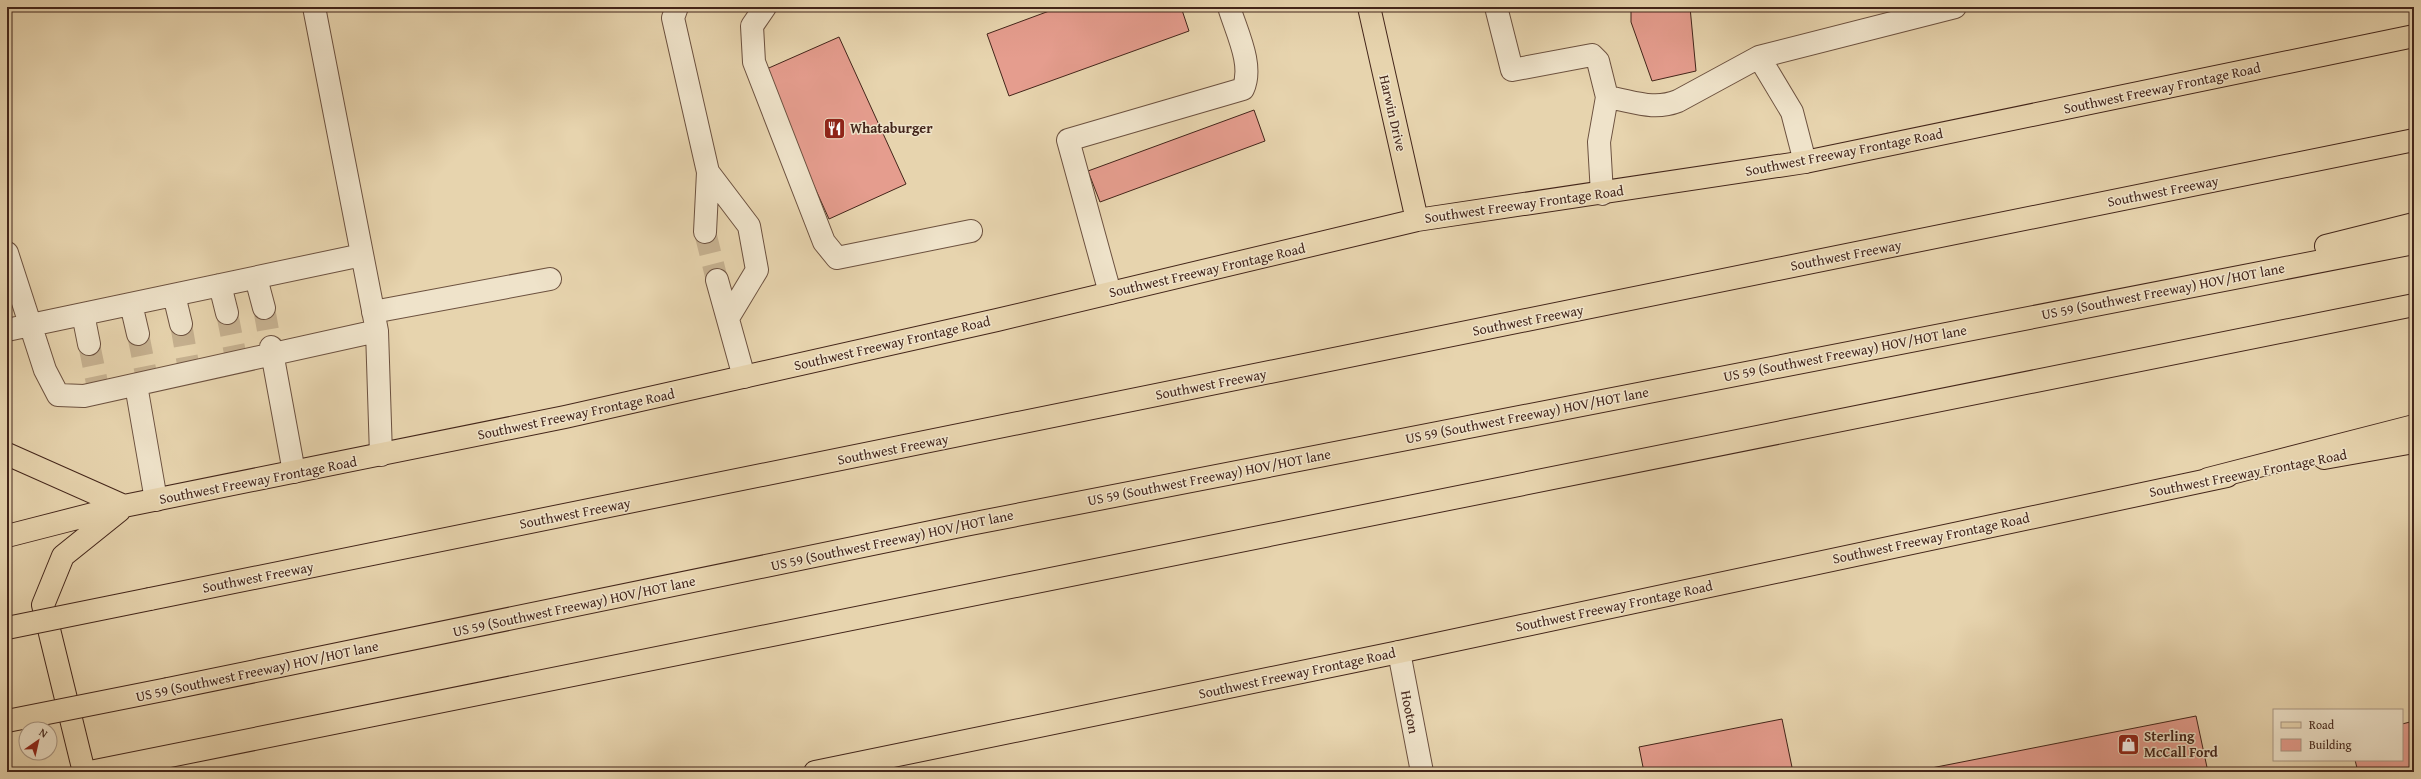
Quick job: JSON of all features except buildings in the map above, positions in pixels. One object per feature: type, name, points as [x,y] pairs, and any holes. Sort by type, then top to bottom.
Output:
[{"type":"main road","name":"Harwin Drive","points":[[1369,7],[1417,220]]},
{"type":"main road","name":"Southwest Freeway Frontage Road","points":[[7,536],[124,506],[565,417],[744,377],[1110,293],[1417,220],[1602,194],[1805,162],[2414,36]]},
{"type":"main road","name":"Southwest Freeway","points":[[7,628],[2414,140]]},
{"type":"main road","points":[[2075,308],[2414,224]]},
{"type":"main road","name":"US 59 (Southwest Freeway) HOV/HOT lane","points":[[7,721],[965,525],[2414,243]]},
{"type":"main road","points":[[90,772],[2414,305]]},
{"type":"main road","points":[[2208,479],[2414,426]]},
{"type":"main road","name":"Southwest Freeway Frontage Road","points":[[815,772],[1399,652],[2208,479],[2414,442]]},
{"type":"main road","points":[[7,454],[124,506],[63,556],[43,605],[84,772]]},
{"type":"street","points":[[314,7],[375,322],[381,455]]},
{"type":"street","points":[[677,7],[673,18],[708,172],[706,232]]},
{"type":"street","points":[[765,7],[752,26],[754,62],[824,242],[837,258],[971,230]]},
{"type":"street","points":[[1110,293],[1068,140],[1243,89],[1246,81],[1247,67],[1229,7]]},
{"type":"street","points":[[1496,7],[1512,70],[1592,55],[1598,62],[1607,97],[1599,142],[1602,194]]},
{"type":"street","points":[[1607,97],[1652,107],[1665,106],[1759,57],[1955,7]]},
{"type":"street","points":[[1759,57],[1792,112],[1805,162]]},
{"type":"street","points":[[708,172],[749,226],[757,270],[728,318]]},
{"type":"street","points":[[7,253],[45,370],[58,394],[84,396],[98,388],[143,380],[189,368],[272,351],[375,322],[550,279]]},
{"type":"street","points":[[7,330],[362,255]]},
{"type":"street","points":[[256,278],[264,308]]},
{"type":"street","points":[[717,280],[744,377]]},
{"type":"street","points":[[220,285],[226,313]]},
{"type":"street","points":[[174,294],[181,324]]},
{"type":"street","points":[[131,304],[138,334]]},
{"type":"street","points":[[83,314],[89,344]]},
{"type":"street","points":[[272,351],[294,472]]},
{"type":"street","points":[[143,380],[156,500]]},
{"type":"street","name":"Hooton","points":[[1399,652],[1422,772]]},
{"type":"tunnel","points":[[705,232],[717,280]]},
{"type":"tunnel","points":[[264,308],[271,347]]},
{"type":"tunnel","points":[[227,313],[235,353]]},
{"type":"tunnel","points":[[181,324],[188,364]]},
{"type":"tunnel","points":[[138,334],[146,374]]},
{"type":"tunnel","points":[[89,344],[97,383]]},
{"type":"place","name":"Whataburger","points":[[834,128]]},
{"type":"place","name":"Sterling McCall Ford","points":[[2128,744]]}]
